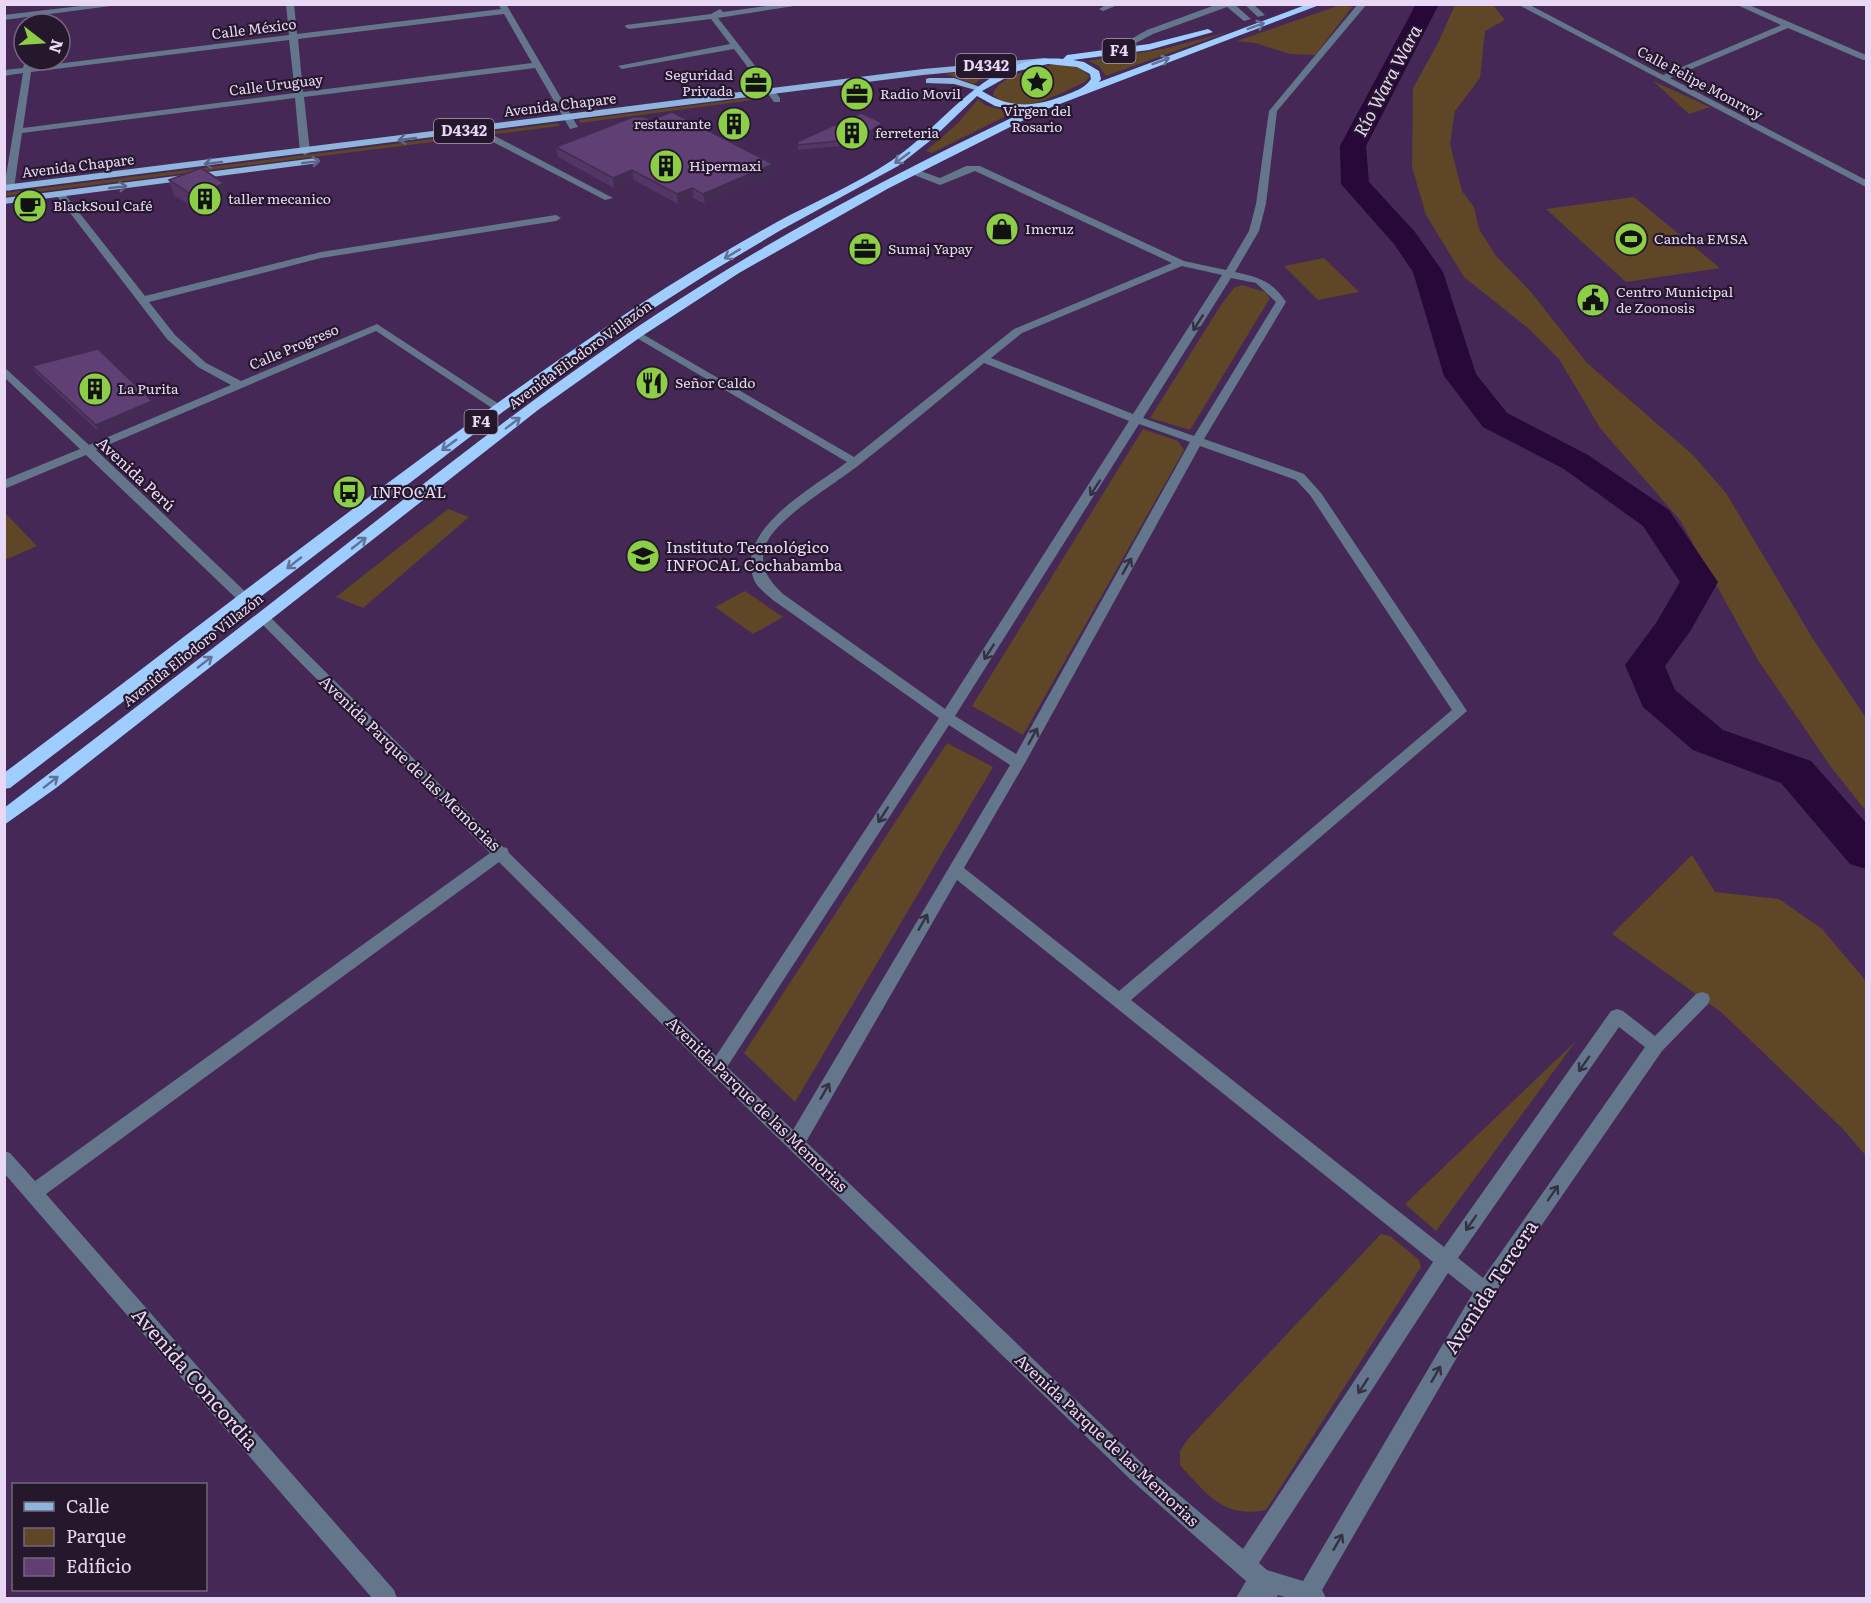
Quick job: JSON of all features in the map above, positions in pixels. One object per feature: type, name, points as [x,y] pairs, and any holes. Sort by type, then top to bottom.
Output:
[{"type":"highway","points":[[1225,26],[1289,4]]},
{"type":"highway","name":"F4","points":[[1214,30],[1149,46],[1014,69],[977,89],[999,105],[1014,109],[1040,108],[1318,4]]},
{"type":"highway","name":"F4","points":[[1052,61],[1090,68],[1095,73],[1096,79],[1090,88]]},
{"type":"highway","name":"Avenida Eliodoro Villazón","points":[[4,783],[499,408],[619,324],[705,270],[777,227],[894,164],[949,119],[977,89]]},
{"type":"highway","name":"Avenida Eliodoro Villazón","points":[[4,818],[519,418],[635,334],[774,245],[912,171],[1040,108]]},
{"type":"main road","name":"Avenida Chapare","points":[[629,120],[923,72],[1052,61]]},
{"type":"main road","points":[[923,72],[930,81]]},
{"type":"main road","name":"Avenida Chapare","points":[[7,188],[571,123],[775,96],[930,81],[954,81],[977,89]]},
{"type":"main road","name":"Avenida Chapare","points":[[561,129],[571,123],[584,126]]},
{"type":"main road","name":"Avenida Chapare","points":[[481,140],[515,135]]},
{"type":"main road","name":"Avenida Chapare","points":[[4,201],[329,159]]},
{"type":"street","points":[[72,13],[122,4]]},
{"type":"street","points":[[290,4],[305,152]]},
{"type":"street","points":[[713,16],[730,4]]},
{"type":"street","points":[[629,27],[803,4]]},
{"type":"street","points":[[1103,9],[1116,4]]},
{"type":"street","points":[[1112,52],[1150,32],[1228,4],[1247,19]]},
{"type":"street","points":[[1248,4],[1261,15]]},
{"type":"street","points":[[717,1068],[947,717],[1138,420],[1229,273],[1254,231],[1261,204],[1273,111],[1363,4]]},
{"type":"street","name":"Calle Felipe Monrroy","points":[[1521,4],[1866,184]]},
{"type":"street","points":[[1739,4],[1866,58]]},
{"type":"street","points":[[504,8],[571,123]]},
{"type":"street","name":"Calle México","points":[[72,61],[294,38],[504,8]]},
{"type":"street","points":[[713,16],[775,96]]},
{"type":"street","points":[[1663,78],[1788,25]]},
{"type":"street","points":[[622,66],[736,46]]},
{"type":"street","name":"Calle Uruguay","points":[[18,131],[538,65]]},
{"type":"street","points":[[7,188],[27,72]]},
{"type":"street","points":[[492,138],[608,198]]},
{"type":"street","points":[[796,1142],[1018,763],[1197,441],[1281,302],[1276,294],[1260,281],[1181,263],[977,168],[969,168],[940,182],[912,171]]},
{"type":"street","points":[[60,194],[171,337],[202,365],[242,386]]},
{"type":"street","points":[[143,300],[321,255],[556,218]]},
{"type":"street","points":[[1018,763],[947,717],[778,597],[762,581],[756,561],[761,542],[775,522],[855,462],[1018,331],[1181,263]]},
{"type":"street","name":"Calle Progreso","points":[[4,485],[377,327],[499,408]]},
{"type":"street","points":[[635,334],[855,462]]},
{"type":"street","points":[[983,359],[1138,420],[1300,477],[1315,493],[1460,711],[1119,1001]]},
{"type":"street","name":"Avenida Perú","points":[[4,370],[246,600]]},
{"type":"street","name":"Avenida Parque de las Memorias","points":[[263,618],[312,669],[502,852],[717,1068],[1138,1473],[1258,1581]]},
{"type":"street","points":[[33,1192],[502,852]]},
{"type":"street","points":[[954,869],[1386,1215],[1485,1291]]},
{"type":"street","name":"Avenida Tercera","points":[[1311,1596],[1485,1291],[1656,1046],[1702,999]]},
{"type":"street","points":[[1247,1599],[1446,1259],[1617,1016],[1656,1046]]},
{"type":"street","name":"Avenida Concordia","points":[[4,1159],[386,1599]]},
{"type":"street","points":[[1258,1581],[1311,1596]]},
{"type":"green space","points":[[1340,5],[1352,7],[1315,55],[1290,54],[1255,43],[1237,41]]},
{"type":"green space","points":[[1455,5],[1493,5],[1505,20],[1485,31],[1480,78],[1455,111],[1450,144],[1462,191],[1474,207],[1479,229],[1496,256],[1531,292],[1587,363],[1693,455],[1726,493],[1813,639],[1866,718],[1866,811],[1831,767],[1758,660],[1680,520],[1600,428],[1559,359],[1528,328],[1464,277],[1426,215],[1412,167],[1413,88],[1438,43]]},
{"type":"green space","points":[[1228,32],[1106,76],[1099,66],[1088,61],[1163,49]]},
{"type":"green space","points":[[1056,64],[1078,67],[1090,76],[1085,82],[1051,98],[1026,105],[1003,102],[993,95],[996,88],[1010,78],[1029,70]]},
{"type":"green space","points":[[1008,67],[987,75],[974,84],[945,74]]},
{"type":"green space","points":[[1653,81],[1710,107],[1689,114]]},
{"type":"green space","points":[[766,96],[767,98],[580,123],[579,120]]},
{"type":"green space","points":[[978,99],[985,105],[1012,113],[932,153],[926,151],[958,123]]},
{"type":"green space","points":[[559,123],[559,126],[5,196],[4,193]]},
{"type":"green space","name":"Cancha EMSA","points":[[1634,197],[1720,268],[1626,282],[1546,209]]},
{"type":"green space","points":[[1324,258],[1359,292],[1318,300],[1284,266]]},
{"type":"green space","points":[[1242,285],[1265,292],[1270,298],[1190,430],[1150,418],[1221,305],[1234,288]]},
{"type":"green space","points":[[1143,429],[1178,441],[1184,450],[1023,735],[972,706]]},
{"type":"green space","points":[[448,509],[469,517],[363,608],[336,597]]},
{"type":"green space","points":[[4,512],[37,546],[5,560],[4,560]]},
{"type":"green space","points":[[745,591],[783,617],[753,634],[715,607]]},
{"type":"green space","points":[[947,743],[993,767],[795,1102],[744,1053]]},
{"type":"green space","points":[[1692,855],[1715,892],[1779,899],[1822,929],[1866,981],[1866,1156],[1843,1129],[1721,1012],[1612,934]]},
{"type":"green space","points":[[1576,1041],[1436,1231],[1405,1204]]},
{"type":"green space","points":[[1381,1234],[1390,1236],[1419,1260],[1421,1267],[1266,1510],[1238,1511],[1217,1502],[1180,1465],[1180,1451],[1188,1439]]},
{"type":"building","name":"Hipermaxi","points":[[672,112],[773,164],[703,194],[692,188],[677,194],[632,170],[613,178],[556,147],[633,117],[644,117],[651,120]]},
{"type":"building","points":[[861,113],[883,123],[858,139],[798,145],[797,142]]},
{"type":"building","points":[[201,168],[224,183],[195,197],[169,180]]},
{"type":"building","name":"La Purita","points":[[98,349],[152,401],[96,425],[32,366]]},
{"type":"waterway","name":"Río Wara Wara","points":[[1428,4],[1404,45],[1396,66],[1353,146],[1355,184],[1405,238],[1428,272],[1460,376],[1495,420],[1576,462],[1656,518],[1699,582],[1671,630],[1645,665],[1657,697],[1708,740],[1796,772],[1866,852]]},
{"type":"place","name":"Virgen del Rosario","points":[[1037,82]]},
{"type":"place","name":"Seguridad Privada","points":[[756,83]]},
{"type":"place","name":"Radio Movil","points":[[857,94]]},
{"type":"place","name":"restaurante","points":[[734,124]]},
{"type":"place","name":"ferreteria","points":[[852,133]]},
{"type":"place","name":"Hipermaxi","points":[[666,166]]},
{"type":"place","name":"taller mecanico","points":[[205,199]]},
{"type":"place","name":"BlackSoul Café","points":[[30,206]]},
{"type":"place","name":"Imcruz","points":[[1002,229]]},
{"type":"place","name":"Cancha EMSA","points":[[1631,239]]},
{"type":"place","name":"Sumaj Yapay","points":[[865,249]]},
{"type":"place","name":"Centro Municipal de Zoonosis","points":[[1593,300]]},
{"type":"place","name":"Señor Caldo","points":[[652,383]]},
{"type":"place","name":"La Purita","points":[[95,389]]},
{"type":"place","name":"INFOCAL","points":[[349,492]]},
{"type":"place","name":"Instituto Tecnológico INFOCAL Cochabamba","points":[[643,556]]}]
